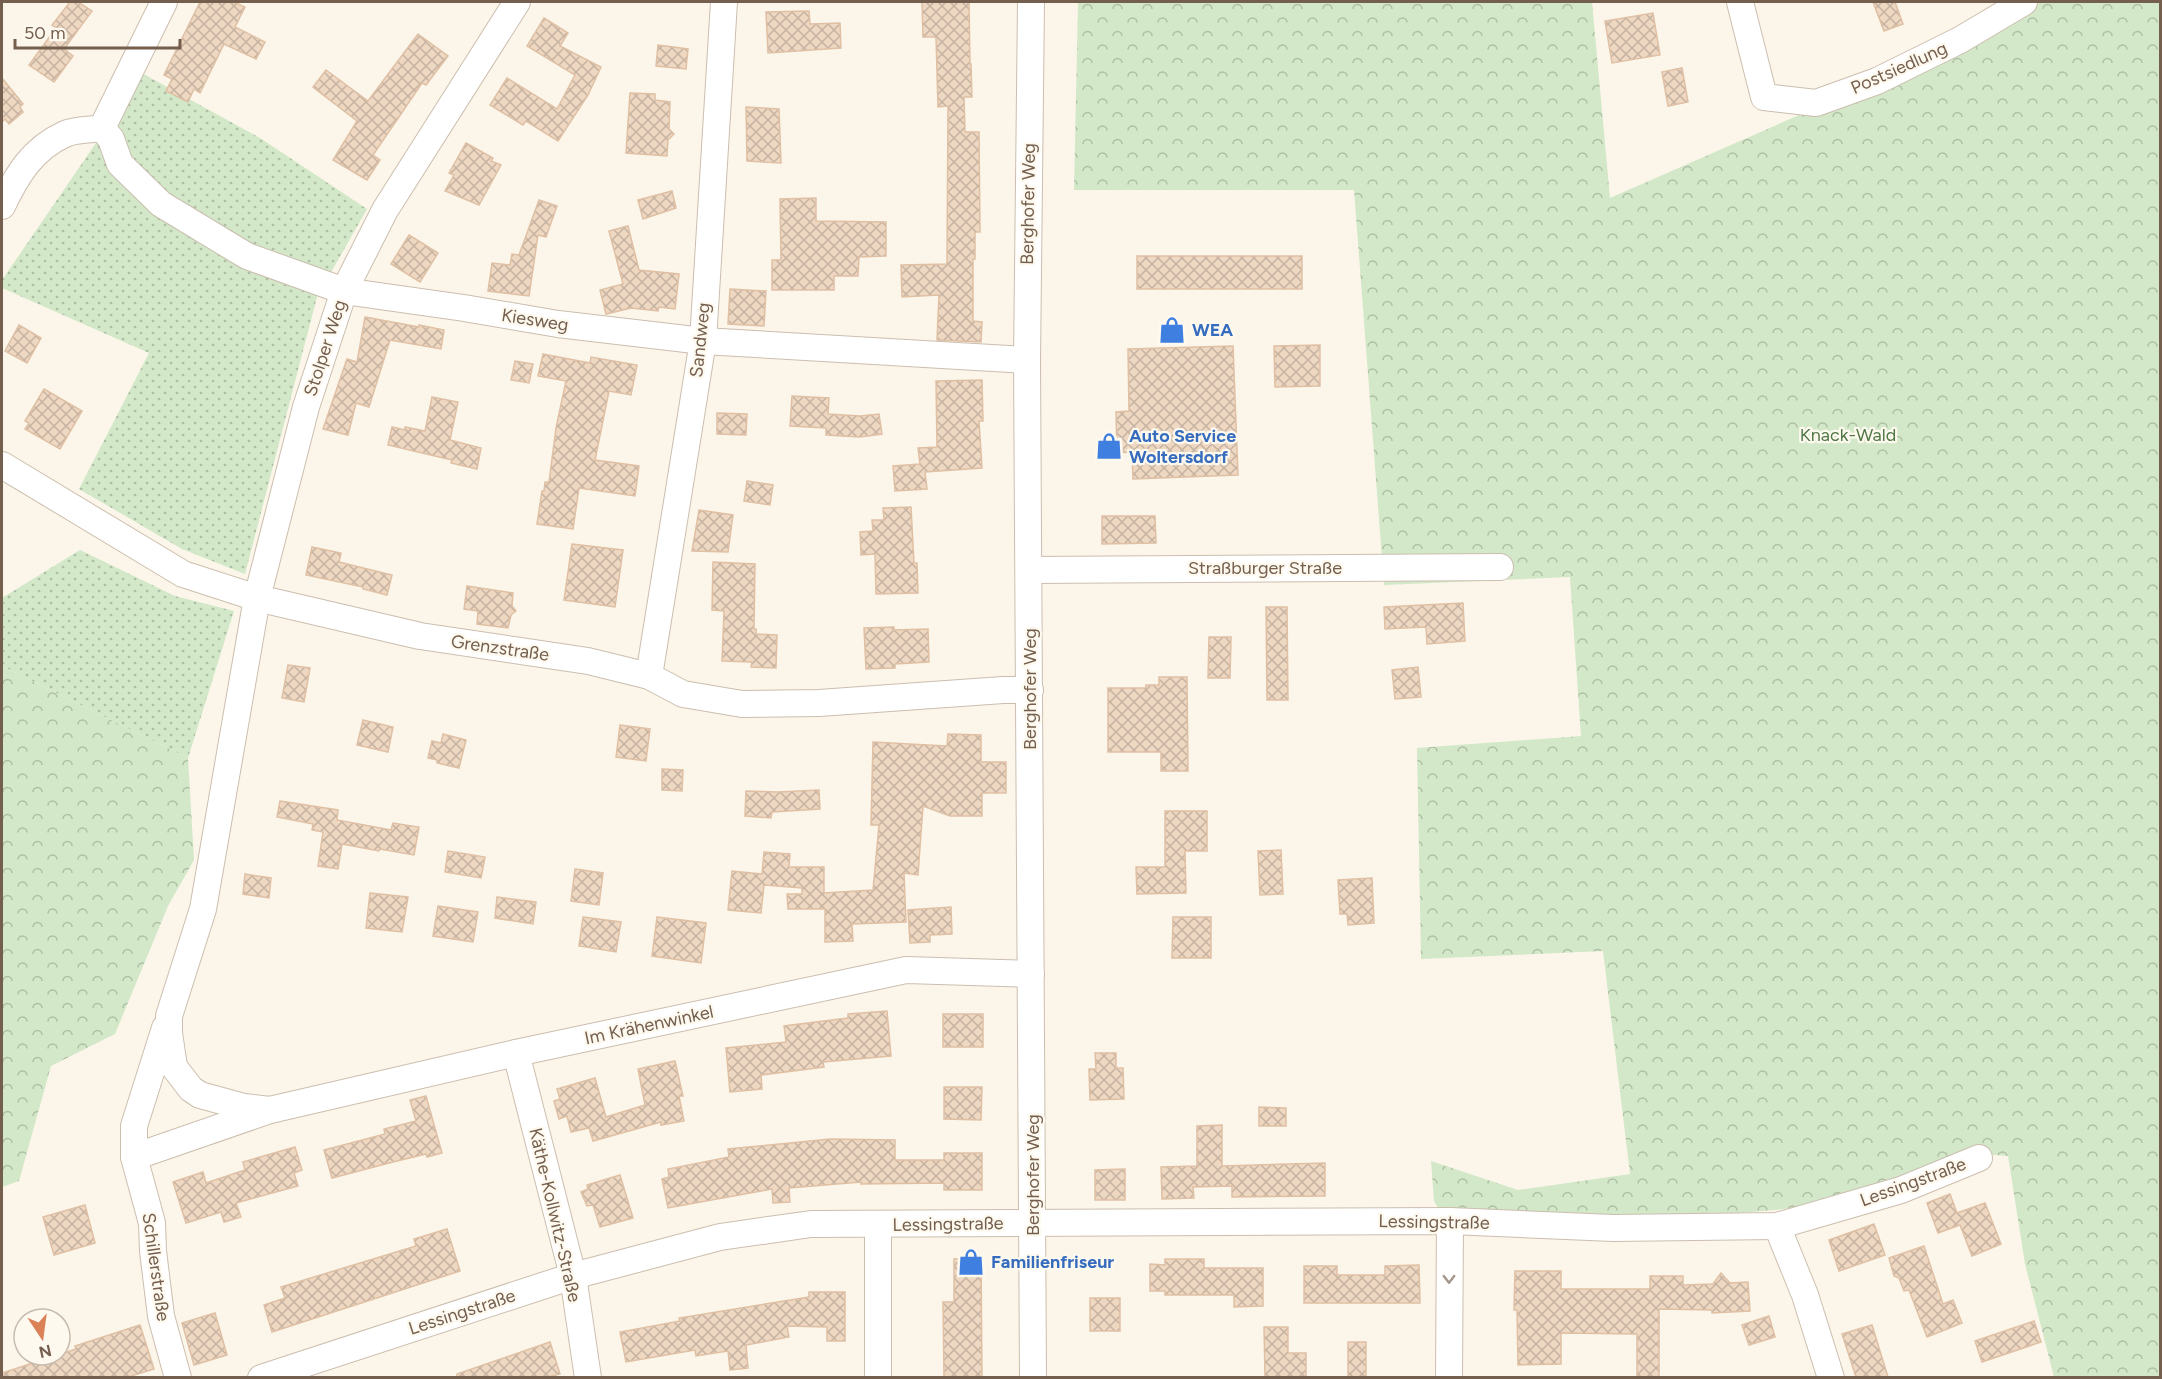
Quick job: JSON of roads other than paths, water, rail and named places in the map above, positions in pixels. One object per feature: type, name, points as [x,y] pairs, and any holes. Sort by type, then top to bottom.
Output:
[{"type":"street","points":[[2,206],[13,182],[34,153],[67,133],[102,128],[165,2]]},
{"type":"street","name":"Stolper Weg","points":[[233,735],[257,598],[306,407],[344,291],[385,210],[517,2]]},
{"type":"street","name":"Sandweg","points":[[649,676],[702,341],[724,2]]},
{"type":"street","name":"Berghofer Weg","points":[[1031,2],[1027,360],[1033,1377]]},
{"type":"street","name":"Postsiedlung","points":[[1740,2],[1764,97],[1816,103],[1867,85],[1960,40],[2024,2]]},
{"type":"street","name":"Kiesweg","points":[[102,128],[111,139],[120,164],[161,204],[247,256],[344,291],[558,324],[702,341],[1027,360]]},
{"type":"street","name":"Grenzstraße","points":[[2,465],[183,574],[257,598],[420,636],[588,661],[649,676],[683,694],[742,704],[819,703],[1030,690]]},
{"type":"street","name":"Straßburger Straße","points":[[1030,570],[1500,567]]},
{"type":"street","name":"Im Krähenwinkel","points":[[233,735],[203,909],[169,1016],[169,1033],[174,1067],[191,1089],[200,1095],[244,1107],[270,1110]]},
{"type":"street","name":"Im Krähenwinkel","points":[[134,1156],[270,1110],[516,1053],[906,970],[1031,974]]},
{"type":"street","name":"Schillerstraße","points":[[169,1016],[134,1126],[134,1156],[152,1223],[161,1316],[178,1377]]},
{"type":"street","name":"Käthe-Kollwitz-Straße","points":[[516,1053],[573,1276],[588,1377]]},
{"type":"street","name":"Lessingstraße","points":[[261,1377],[573,1276],[720,1237],[811,1224],[1450,1221],[1613,1228],[1777,1226],[1901,1190],[1979,1158]]},
{"type":"street","points":[[1449,1377],[1450,1221]]},
{"type":"street","name":"Lessingstraße","points":[[878,1225],[878,1377]]},
{"type":"street","points":[[1777,1226],[1805,1295],[1832,1377]]},
{"type":"place","name":"WEA","points":[[1172,330]]},
{"type":"place","name":"Auto Service Woltersdorf","points":[[1109,446]]},
{"type":"place","name":"Familienfriseur","points":[[971,1262]]},
{"type":"park label","name":"Knack-Wald","points":[[1848,435]]}]
